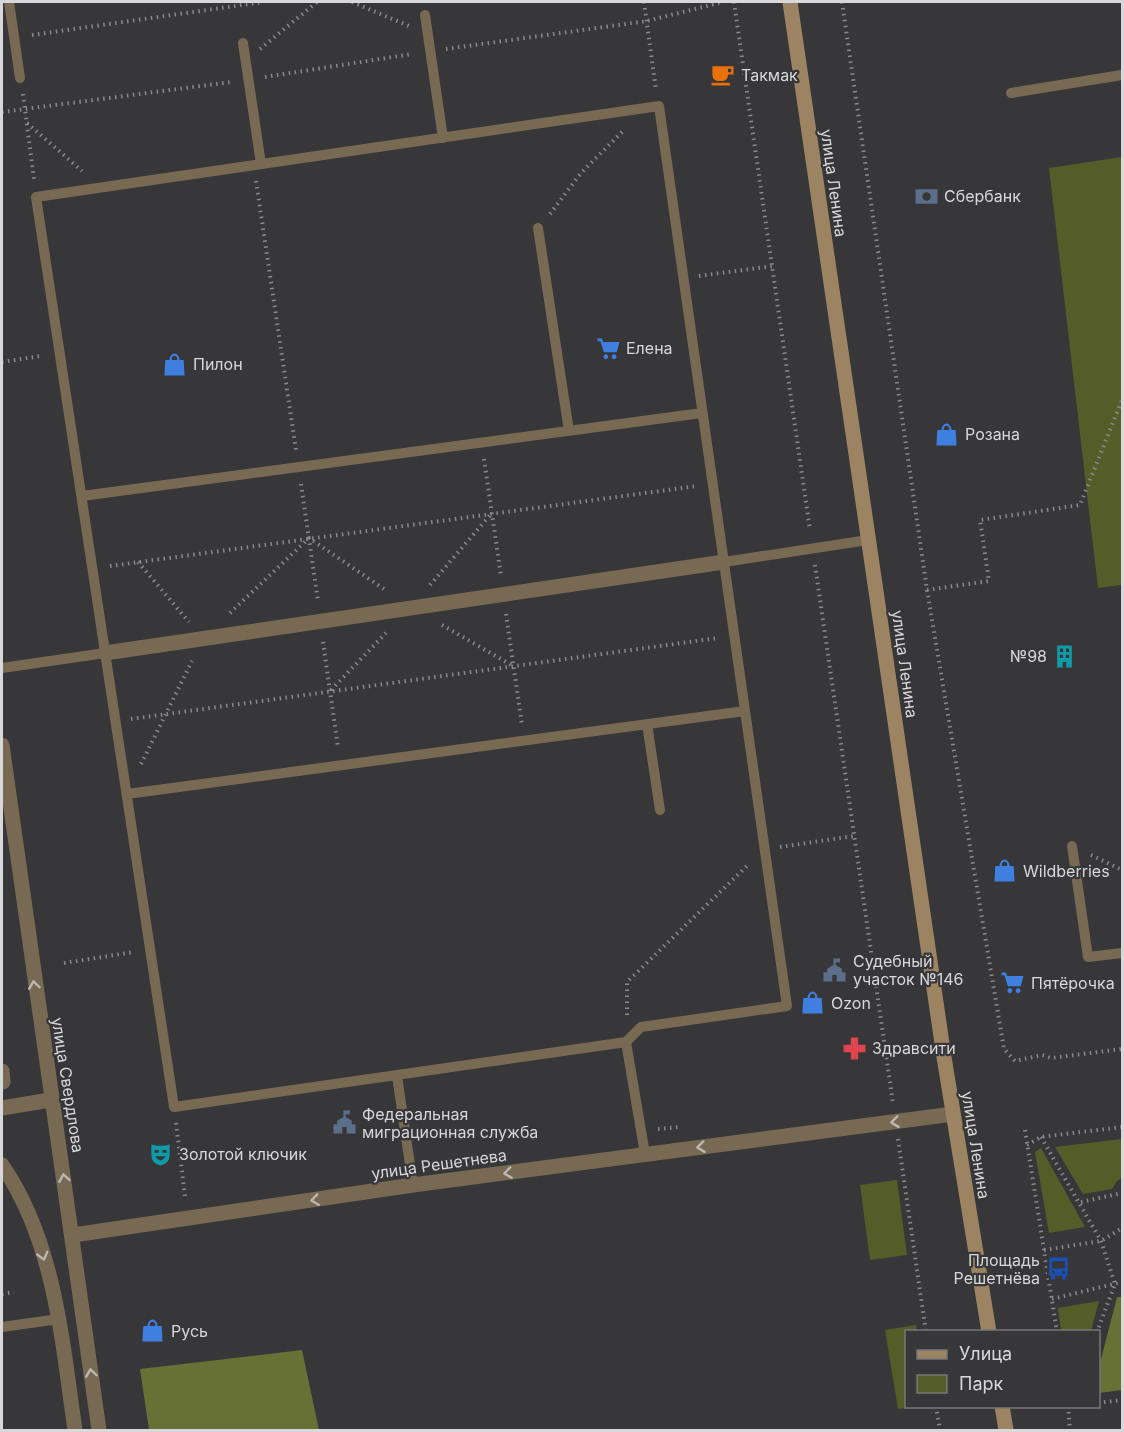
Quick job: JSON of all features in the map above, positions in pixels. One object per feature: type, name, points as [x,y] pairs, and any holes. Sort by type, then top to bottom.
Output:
[{"type":"main road","name":"улица Ленина","points":[[789,2],[952,1114],[989,1330]]},
{"type":"main road","points":[[1002,1408],[1006,1431]]},
{"type":"street","points":[[105,653],[724,562]]},
{"type":"street","name":"улица Свердлова","points":[[2,745],[50,1100],[73,1235],[99,1431]]},
{"type":"street","points":[[2,1108],[50,1100]]},
{"type":"street","name":"улица Решетнева","points":[[73,1235],[413,1185],[952,1114]]},
{"type":"street","points":[[2,1165],[13,1182],[37,1233],[59,1319],[75,1431]]},
{"type":"lane","points":[[9,2],[21,78]]},
{"type":"lane","points":[[425,15],[443,138]]},
{"type":"lane","points":[[243,43],[257,165]]},
{"type":"lane","points":[[1011,93],[1122,75]]},
{"type":"lane","points":[[658,106],[787,1006],[641,1027],[626,1042],[174,1107],[36,197],[646,108],[658,106]]},
{"type":"lane","points":[[538,228],[569,430]]},
{"type":"lane","points":[[81,496],[702,413]]},
{"type":"lane","points":[[724,562],[868,540]]},
{"type":"lane","points":[[2,668],[105,653]]},
{"type":"lane","points":[[127,794],[745,711]]},
{"type":"lane","points":[[647,724],[660,810]]},
{"type":"lane","points":[[1072,846],[1088,957],[1122,953]]},
{"type":"lane","points":[[626,1042],[645,1154]]},
{"type":"lane","points":[[397,1076],[413,1185]]},
{"type":"lane","points":[[2,1327],[59,1319]]},
{"type":"path","points":[[14,38],[263,2]]},
{"type":"path","points":[[245,62],[317,2]]},
{"type":"path","points":[[352,2],[427,34]]},
{"type":"path","points":[[644,2],[658,106]]},
{"type":"path","points":[[2,112],[248,80],[647,21],[723,2]]},
{"type":"path","points":[[842,2],[927,590],[1004,1049],[1015,1061],[1042,1055],[1051,1058],[1122,1049]]},
{"type":"path","points":[[21,78],[36,197]]},
{"type":"path","points":[[538,228],[581,173],[646,108]]},
{"type":"path","points":[[27,123],[101,188]]},
{"type":"path","points":[[257,165],[299,467]]},
{"type":"path","points":[[683,279],[773,266]]},
{"type":"path","points":[[2,362],[60,353]]},
{"type":"path","points":[[927,590],[989,581],[980,520],[1080,505],[1122,400]]},
{"type":"path","points":[[93,568],[712,484]]},
{"type":"path","points":[[127,794],[204,638],[309,538]]},
{"type":"path","points":[[138,562],[204,638]]},
{"type":"path","points":[[116,722],[734,636]]},
{"type":"path","points":[[626,1042],[627,982],[765,849],[854,836]]},
{"type":"path","points":[[1072,846],[1122,870]]},
{"type":"path","points":[[64,963],[150,949]]},
{"type":"path","points":[[174,1107],[185,1196]]},
{"type":"path","points":[[1027,1145],[1041,1137],[1122,1127]]},
{"type":"path","points":[[897,1129],[926,1330]]},
{"type":"path","points":[[1025,1130],[1057,1330]]},
{"type":"path","points":[[1041,1137],[1081,1202],[1101,1241],[1115,1284],[1098,1330]]},
{"type":"path","points":[[1081,1202],[1122,1192]]},
{"type":"path","points":[[1044,1250],[1101,1241],[1122,1228]]},
{"type":"path","points":[[1052,1299],[1122,1282]]},
{"type":"path","points":[[2,1294],[14,1292]]},
{"type":"path","points":[[1100,1403],[1122,1400]]},
{"type":"path","points":[[936,1408],[940,1431]]},
{"type":"path","points":[[1068,1408],[1070,1431]]},
{"type":"green space","points":[[1122,157],[1122,585],[1098,588],[1049,168]]},
{"type":"green space","points":[[1122,1139],[1122,1178],[1112,1189],[1083,1194],[1055,1147]]},
{"type":"green space","points":[[1041,1148],[1085,1227],[1049,1233],[1035,1152]]},
{"type":"green space","points":[[897,1180],[907,1255],[870,1260],[860,1185]]},
{"type":"green space","points":[[1117,1297],[1122,1297],[1122,1390],[1100,1393],[1100,1363]]},
{"type":"green space","points":[[1099,1301],[1091,1330],[1061,1330],[1058,1308]]},
{"type":"green space","points":[[916,1325],[917,1330],[905,1330],[906,1408],[898,1409],[885,1330]]},
{"type":"green space","points":[[302,1350],[319,1430],[149,1430],[140,1369]]},
{"type":"place","name":"Такмак","points":[[723,75]]},
{"type":"place","name":"Сбербанк","points":[[926,196]]},
{"type":"place","name":"Елена","points":[[608,348]]},
{"type":"place","name":"Пилон","points":[[175,364]]},
{"type":"place","name":"Розана","points":[[947,434]]},
{"type":"place","name":"№98","points":[[1065,656]]},
{"type":"place","name":"Wildberries","points":[[1005,871]]},
{"type":"place","name":"Судебный участок №146","points":[[835,970]]},
{"type":"place","name":"Пятёрочка","points":[[1013,983]]},
{"type":"place","name":"Ozon","points":[[813,1003]]},
{"type":"place","name":"Здравсити","points":[[854,1048]]},
{"type":"place","name":"Федеральная миграционная служба","points":[[344,1123]]},
{"type":"place","name":"Золотой ключик","points":[[161,1154]]},
{"type":"place","name":"Площадь Решетнёва","points":[[1058,1269]]},
{"type":"place","name":"Русь","points":[[153,1331]]}]
